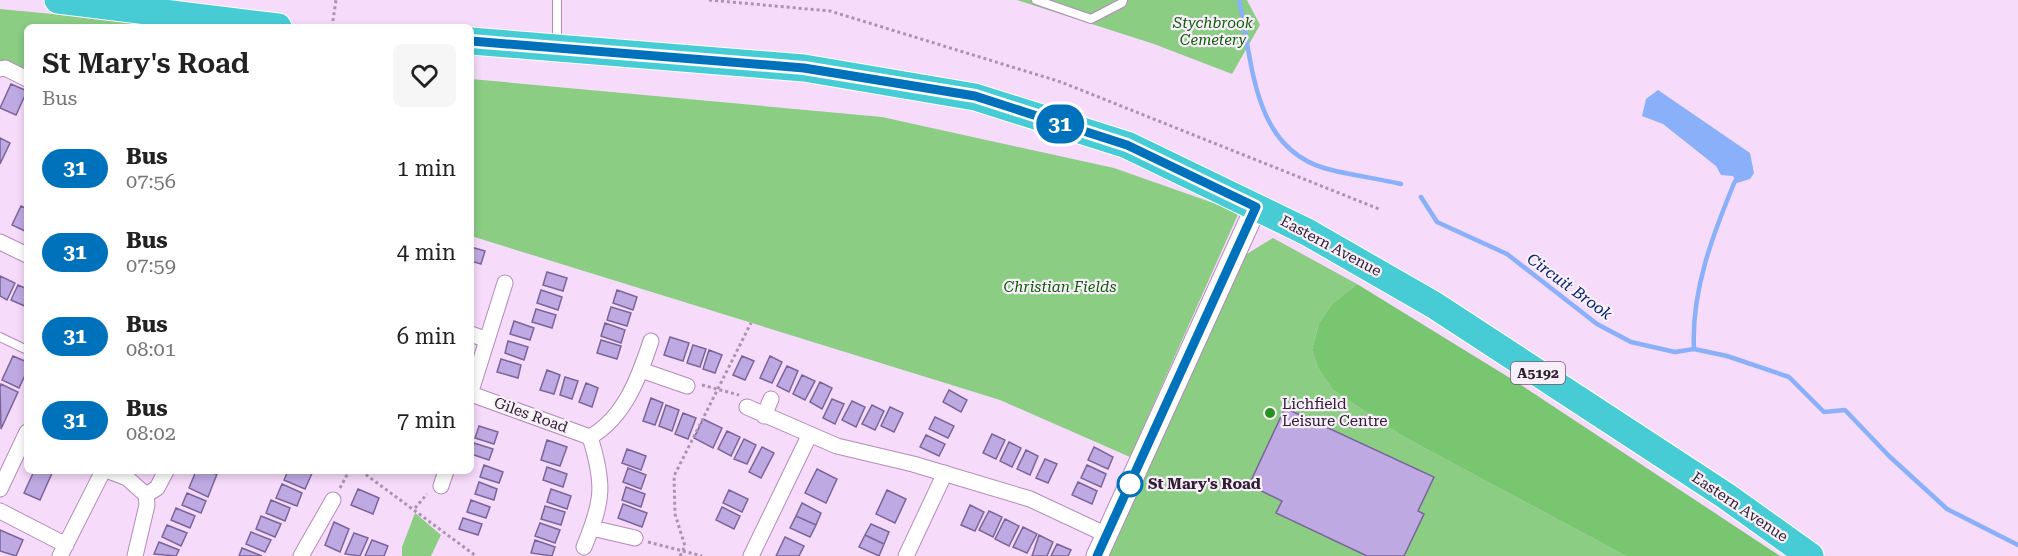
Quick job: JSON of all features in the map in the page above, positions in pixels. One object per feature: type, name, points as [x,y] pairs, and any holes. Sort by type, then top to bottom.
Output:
[{"type":"highway","points":[[58,0],[244,24]]},
{"type":"highway","name":"Eastern Avenue","points":[[474,41],[804,68],[975,96],[1127,145],[1256,207],[1360,261],[1434,304],[1726,496],[1810,556]]},
{"type":"street","points":[[0,69],[24,78]]},
{"type":"street","points":[[1097,556],[1256,207]]},
{"type":"street","points":[[0,242],[24,254]]},
{"type":"street","name":"Giles Road","points":[[474,383],[505,283]]},
{"type":"street","points":[[474,335],[487,340]]},
{"type":"street","points":[[584,548],[602,499],[600,467],[590,437],[603,429],[617,414],[641,370],[651,341]]},
{"type":"street","points":[[641,370],[687,386]]},
{"type":"street","name":"Giles Road","points":[[474,394],[590,437]]},
{"type":"street","points":[[764,416],[771,399]]},
{"type":"street","points":[[747,407],[809,436],[837,446],[945,472],[1030,499],[1107,535]]},
{"type":"street","points":[[751,556],[809,436]]},
{"type":"street","points":[[0,489],[24,438]]},
{"type":"street","points":[[906,556],[945,472]]},
{"type":"street","points":[[0,511],[63,551],[102,474]]},
{"type":"street","points":[[117,474],[127,478],[146,495],[147,505],[135,556]]},
{"type":"street","points":[[146,495],[157,488],[164,474]]},
{"type":"street","points":[[301,556],[333,500]]},
{"type":"street","points":[[592,528],[635,538]]},
{"type":"lane","points":[[557,0],[557,47]]},
{"type":"lane","points":[[1036,0],[1091,19],[1122,3],[1123,0]]},
{"type":"lane","points":[[0,337],[24,349]]},
{"type":"path","points":[[332,24],[336,0]]},
{"type":"path","points":[[709,0],[830,11],[1050,79],[1379,209]]},
{"type":"path","points":[[680,554],[685,546],[675,514],[674,476],[751,323]]},
{"type":"path","points":[[687,386],[691,382],[743,397],[747,407]]},
{"type":"path","points":[[365,474],[476,556]]},
{"type":"path","points":[[635,538],[680,554],[702,556]]},
{"type":"green space","name":"Stychbrook Cemetery","points":[[1017,0],[1247,0],[1260,25],[1232,74],[1154,44]]},
{"type":"green space","points":[[0,9],[156,24],[24,24],[24,72],[0,65]]},
{"type":"green space","name":"Christian Fields","points":[[474,79],[882,117],[1114,168],[1239,212],[1130,457],[1000,400],[474,237]]},
{"type":"green space","name":"Lichfield Leisure Centre","points":[[1273,238],[1357,284],[1332,304],[1319,323],[1312,350],[1318,368],[1333,390],[1404,437],[1626,556],[1109,556],[1242,257]]},
{"type":"green space","points":[[1357,284],[1518,383],[1780,556],[1626,556],[1404,437],[1333,390],[1318,368],[1312,350],[1319,323],[1332,304]]},
{"type":"green space","points":[[415,513],[441,535],[431,556],[402,556],[402,547]]},
{"type":"water","points":[[1658,90],[1750,153],[1754,173],[1750,179],[1737,183],[1733,176],[1721,175],[1716,166],[1663,124],[1642,116],[1646,99]]},
{"type":"building","points":[[11,84],[24,90],[24,98],[16,115],[0,108]]},
{"type":"building","points":[[0,138],[10,143],[0,164]]},
{"type":"building","points":[[21,206],[24,208],[24,231],[12,225]]},
{"type":"building","points":[[474,248],[485,251],[481,264],[474,262]]},
{"type":"building","points":[[547,272],[567,278],[563,291],[543,285]]},
{"type":"building","points":[[0,276],[15,283],[7,300],[0,296]]},
{"type":"building","points":[[18,285],[24,288],[24,306],[11,300]]},
{"type":"building","points":[[541,290],[562,297],[558,310],[537,303]]},
{"type":"building","points":[[617,290],[637,297],[633,310],[613,303]]},
{"type":"building","points":[[611,307],[631,313],[627,326],[607,320]]},
{"type":"building","points":[[536,309],[556,315],[552,328],[532,322]]},
{"type":"building","points":[[514,321],[534,328],[530,340],[510,334]]},
{"type":"building","points":[[605,323],[625,330],[621,343],[601,336]]},
{"type":"building","points":[[670,337],[689,343],[683,361],[664,355]]},
{"type":"building","points":[[601,340],[621,346],[617,359],[597,353]]},
{"type":"building","points":[[508,341],[528,347],[524,360],[505,353]]},
{"type":"building","points":[[693,345],[706,349],[700,367],[687,363]]},
{"type":"building","points":[[709,350],[722,355],[715,373],[703,369]]},
{"type":"building","points":[[13,356],[24,361],[24,377],[19,388],[2,380]]},
{"type":"building","points":[[742,356],[754,361],[745,380],[733,375]]},
{"type":"building","points":[[770,356],[782,362],[772,383],[760,378]]},
{"type":"building","points":[[501,359],[521,365],[518,378],[497,372]]},
{"type":"building","points":[[787,366],[798,371],[789,392],[777,386]]},
{"type":"building","points":[[547,370],[560,375],[554,394],[540,390]]},
{"type":"building","points":[[802,375],[815,381],[805,400],[793,394]]},
{"type":"building","points":[[565,377],[578,381],[572,399],[560,395]]},
{"type":"building","points":[[820,382],[832,388],[822,409],[810,402]]},
{"type":"building","points":[[586,383],[598,388],[592,407],[579,402]]},
{"type":"building","points":[[1,384],[18,392],[1,429],[0,387]]},
{"type":"building","points":[[949,390],[967,400],[961,412],[943,402]]},
{"type":"building","points":[[651,398],[663,403],[655,425],[643,421]]},
{"type":"building","points":[[832,399],[844,404],[835,424],[823,418]]},
{"type":"building","points":[[852,401],[865,407],[856,427],[842,420]]},
{"type":"building","points":[[666,405],[679,410],[672,431],[659,426]]},
{"type":"building","points":[[872,405],[884,411],[875,430],[862,424]]},
{"type":"building","points":[[890,407],[903,413],[894,432],[881,426]]},
{"type":"building","points":[[1285,408],[1434,477],[1418,511],[1424,514],[1404,556],[1367,556],[1276,513],[1282,501],[1249,485]]},
{"type":"building","points":[[683,413],[696,418],[688,439],[675,434]]},
{"type":"building","points":[[935,417],[954,426],[948,438],[929,429]]},
{"type":"building","points":[[703,419],[722,428],[713,448],[694,438]]},
{"type":"building","points":[[479,426],[498,432],[494,444],[475,438]]},
{"type":"building","points":[[727,431],[740,437],[731,456],[718,449]]},
{"type":"building","points":[[992,434],[1005,440],[996,459],[983,453]]},
{"type":"building","points":[[926,435],[945,444],[939,456],[920,447]]},
{"type":"building","points":[[744,439],[756,445],[747,464],[734,459]]},
{"type":"building","points":[[547,440],[567,447],[560,466],[541,460]]},
{"type":"building","points":[[1009,442],[1021,448],[1012,467],[1000,461]]},
{"type":"building","points":[[474,443],[493,449],[489,460],[474,455]]},
{"type":"building","points":[[762,447],[774,453],[761,478],[749,472]]},
{"type":"building","points":[[1094,447],[1113,457],[1108,469],[1088,460]]},
{"type":"building","points":[[627,449],[646,456],[641,470],[622,463]]},
{"type":"building","points":[[1026,450],[1038,456],[1030,475],[1017,469]]},
{"type":"building","points":[[1045,459],[1057,464],[1048,483],[1036,478]]},
{"type":"building","points":[[484,465],[503,472],[499,483],[480,477]]},
{"type":"building","points":[[1087,465],[1106,474],[1101,487],[1081,478]]},
{"type":"building","points":[[547,467],[567,474],[563,487],[543,480]]},
{"type":"building","points":[[628,468],[646,475],[641,489],[623,482]]},
{"type":"building","points":[[817,469],[837,479],[826,503],[805,493]]},
{"type":"building","points":[[33,474],[52,474],[40,500],[24,493]]},
{"type":"building","points":[[195,474],[217,474],[208,497],[189,488]]},
{"type":"building","points":[[287,474],[312,474],[305,489],[284,480]]},
{"type":"building","points":[[479,482],[497,489],[494,500],[475,494]]},
{"type":"building","points":[[1078,482],[1097,491],[1092,504],[1072,495]]},
{"type":"building","points":[[282,484],[302,493],[297,506],[276,498]]},
{"type":"building","points":[[626,487],[645,494],[641,507],[622,500]]},
{"type":"building","points":[[358,489],[379,498],[373,514],[351,505]]},
{"type":"building","points":[[551,489],[571,496],[567,509],[547,502]]},
{"type":"building","points":[[729,490],[748,499],[742,512],[723,503]]},
{"type":"building","points":[[887,490],[906,499],[895,523],[876,514]]},
{"type":"building","points":[[187,493],[206,501],[201,513],[182,505]]},
{"type":"building","points":[[271,500],[290,508],[285,521],[266,513]]},
{"type":"building","points":[[471,500],[490,507],[486,518],[467,512]]},
{"type":"building","points":[[802,503],[821,513],[816,525],[796,516]]},
{"type":"building","points":[[623,504],[647,513],[642,527],[618,518]]},
{"type":"building","points":[[970,505],[984,512],[975,531],[961,525]]},
{"type":"building","points":[[545,506],[565,512],[561,525],[541,519]]},
{"type":"building","points":[[722,507],[740,516],[734,529],[716,520]]},
{"type":"building","points":[[176,508],[195,516],[190,528],[171,520]]},
{"type":"building","points":[[989,511],[1002,517],[993,537],[979,530]]},
{"type":"building","points":[[261,516],[281,524],[275,537],[256,529]]},
{"type":"building","points":[[796,516],[816,525],[810,537],[790,528]]},
{"type":"building","points":[[463,518],[482,524],[478,535],[459,529]]},
{"type":"building","points":[[1005,519],[1019,526],[1009,546],[995,539]]},
{"type":"building","points":[[334,522],[349,529],[340,552],[325,545]]},
{"type":"building","points":[[540,523],[560,530],[555,543],[535,536]]},
{"type":"building","points":[[871,524],[889,532],[884,544],[865,535]]},
{"type":"building","points":[[167,525],[187,533],[181,546],[162,537]]},
{"type":"building","points":[[1023,527],[1037,534],[1027,553],[1013,547]]},
{"type":"building","points":[[0,530],[23,540],[16,556],[0,551]]},
{"type":"building","points":[[251,532],[271,540],[265,552],[246,544]]},
{"type":"building","points":[[354,533],[368,538],[360,556],[345,554]]},
{"type":"building","points":[[865,535],[884,544],[879,556],[859,547]]},
{"type":"building","points":[[1039,535],[1053,542],[1047,556],[1032,556]]},
{"type":"building","points":[[785,537],[804,546],[799,556],[776,556]]},
{"type":"building","points":[[372,540],[388,546],[384,556],[365,556]]},
{"type":"building","points":[[535,540],[555,547],[552,556],[531,553]]},
{"type":"building","points":[[159,542],[179,550],[176,556],[154,554]]},
{"type":"building","points":[[1057,544],[1071,550],[1068,556],[1051,556]]},
{"type":"building","points":[[242,548],[262,556],[239,556]]},
{"type":"waterway","name":"Circuit Brook","points":[[1239,0],[1259,98],[1269,121],[1282,141],[1300,157],[1324,168],[1401,184]]},
{"type":"waterway","points":[[1694,349],[1696,306],[1705,263],[1735,181]]},
{"type":"waterway","name":"Circuit Brook","points":[[1421,197],[1437,222],[1507,254],[1597,324],[1631,342],[1675,352],[1694,349],[1727,356],[1789,377],[1824,412],[1845,410],[1889,456],[1947,509],[2018,545]]},
{"type":"bus line","name":"31","points":[[474,41],[804,68],[975,96],[1127,145],[1256,207],[1097,556]]},
{"type":"place","name":"Lichfield Leisure Centre","points":[[1270,413]]},
{"type":"place","name":"St Mary's Road","points":[[1130,484]]}]
